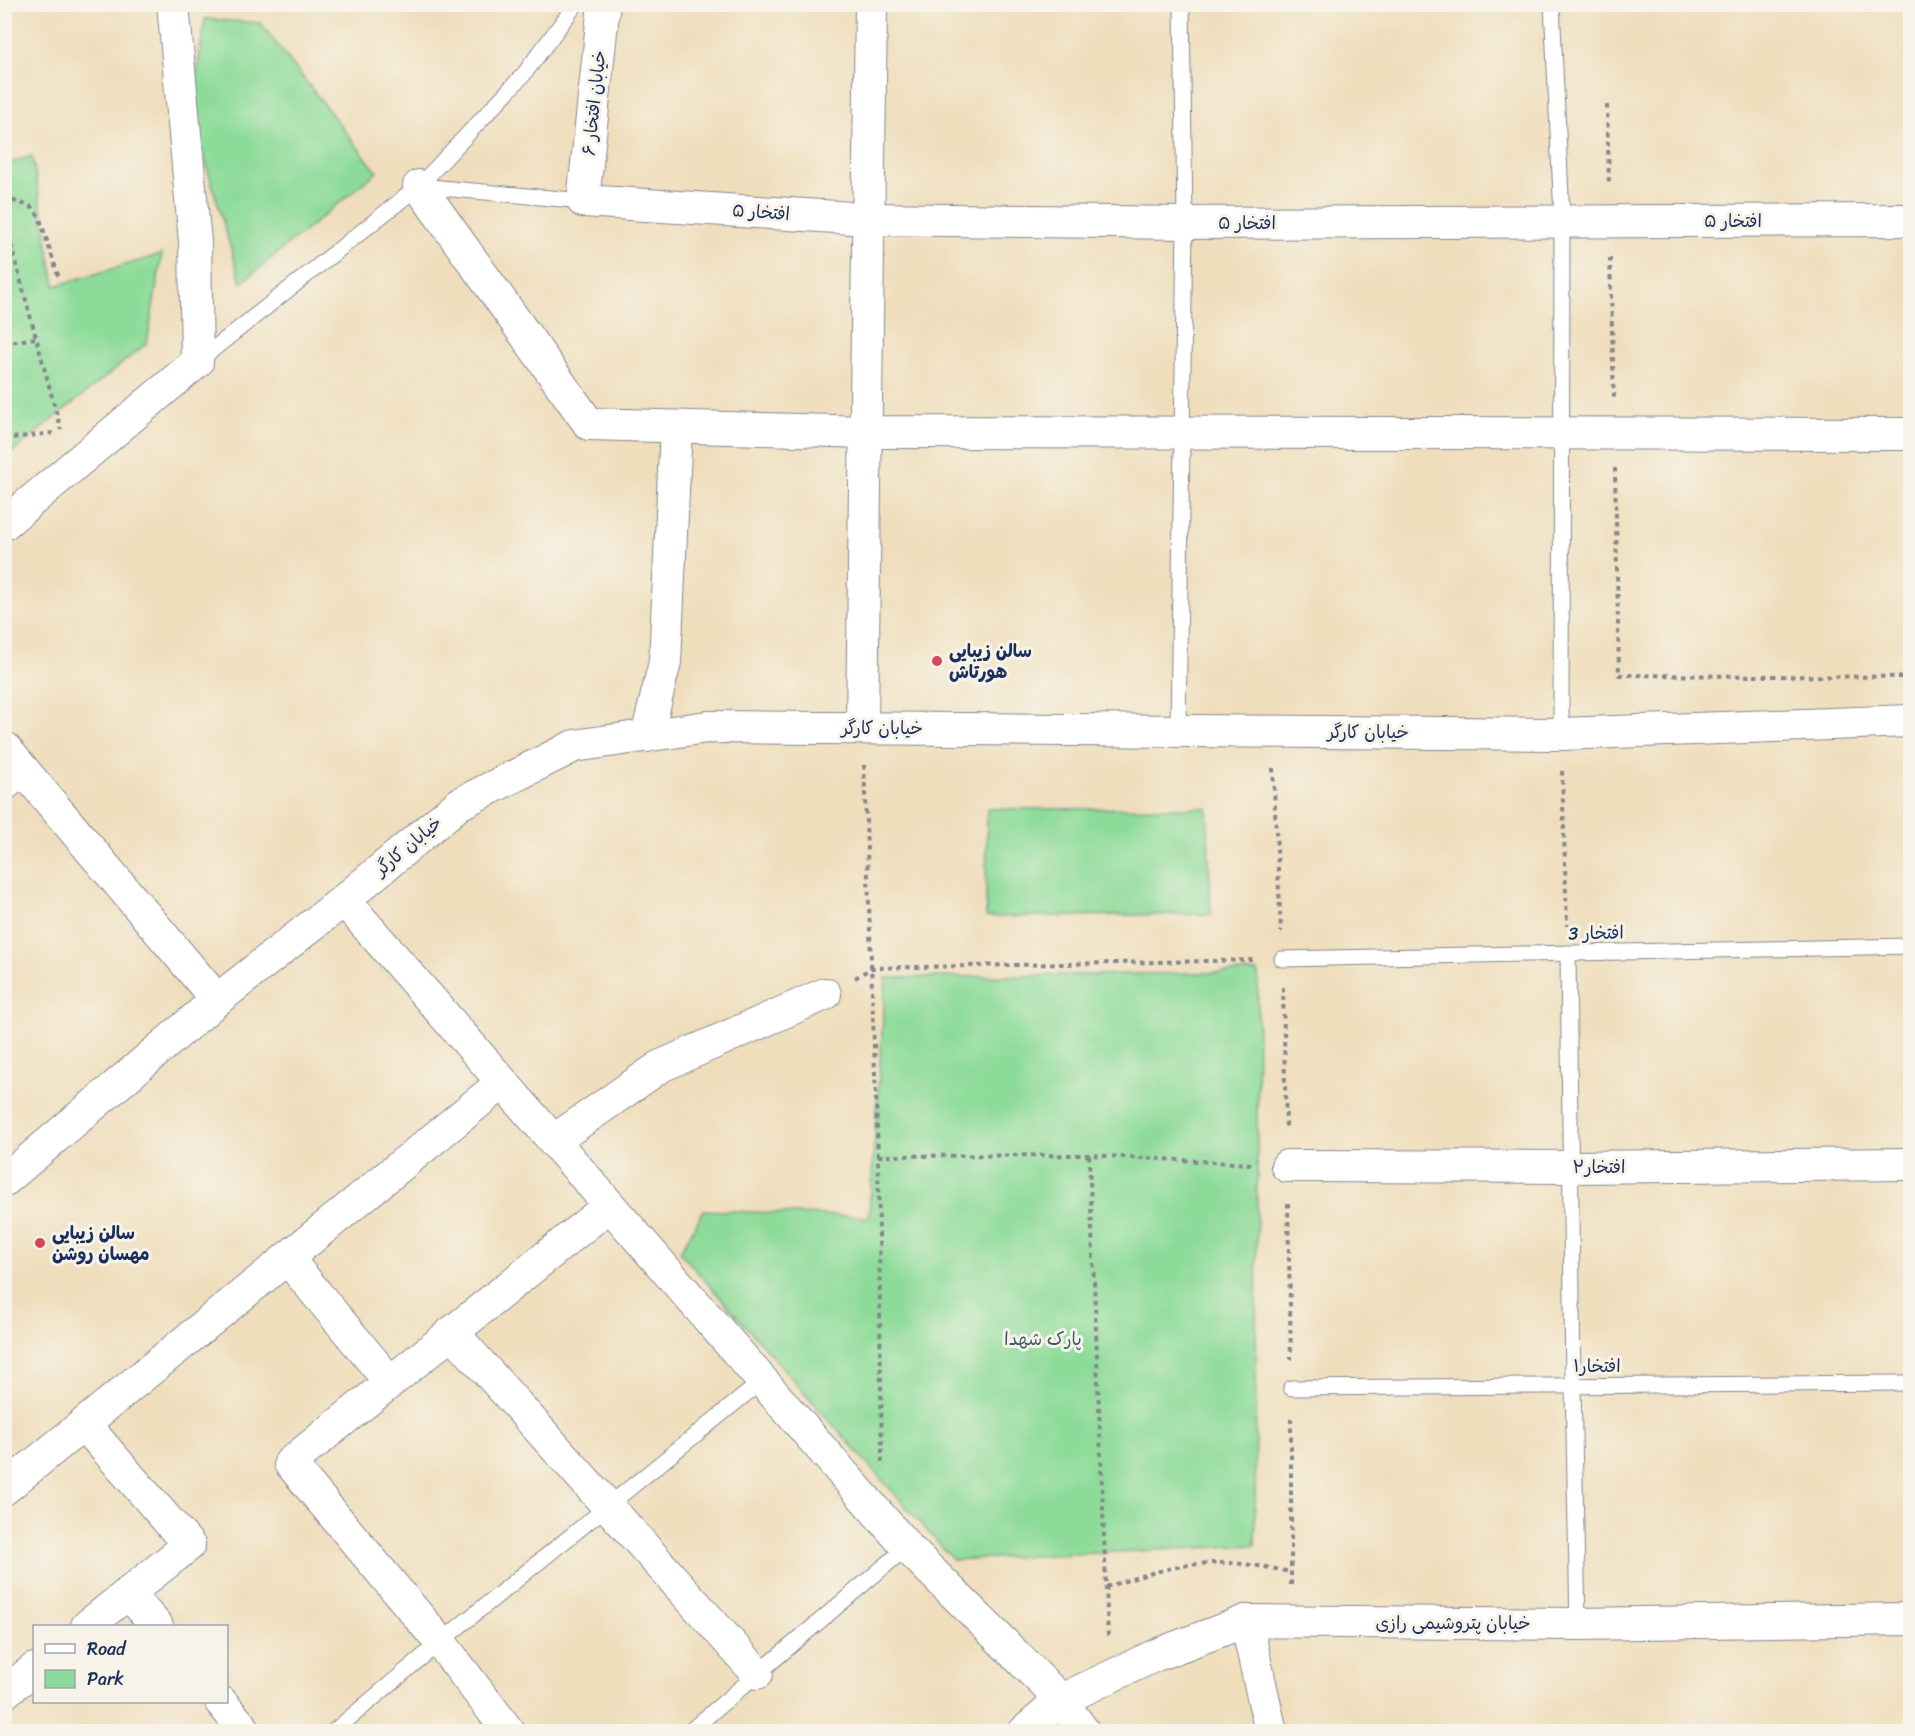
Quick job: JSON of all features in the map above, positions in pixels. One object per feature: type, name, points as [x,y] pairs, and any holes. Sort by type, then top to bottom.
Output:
[{"type":"street","points":[[4,524],[198,362],[195,242],[173,4]]},
{"type":"street","name":"خیابان افتخار ۶","points":[[584,201],[604,4]]},
{"type":"street","points":[[862,728],[871,4]]},
{"type":"street","points":[[419,186],[589,424],[866,432],[1911,434]]},
{"type":"street","name":"افتخار ۵","points":[[584,201],[868,219],[1185,223],[1911,220]]},
{"type":"street","points":[[647,736],[665,662],[676,428]]},
{"type":"street","name":"خیابان کارگر","points":[[4,1181],[217,1000],[344,900],[459,804],[574,746],[707,727],[1561,734],[1911,721]]},
{"type":"street","points":[[4,747],[217,1000]]},
{"type":"street","points":[[344,900],[907,1547],[1061,1700],[1084,1731]]},
{"type":"street","points":[[553,1141],[661,1066],[825,994]]},
{"type":"street","points":[[4,1489],[502,1083]]},
{"type":"street","name":"افتخار۲","points":[[1287,1166],[1570,1167],[1911,1164]]},
{"type":"street","points":[[509,1731],[440,1642],[290,1463],[609,1206]]},
{"type":"street","points":[[287,1258],[390,1382]]},
{"type":"street","points":[[452,1332],[757,1673]]},
{"type":"street","points":[[84,1424],[189,1545],[88,1625]]},
{"type":"street","points":[[128,1593],[156,1625]]},
{"type":"street","name":"خیابان پتروشیمی رازی","points":[[1024,1731],[1061,1700],[1156,1655],[1246,1621],[1578,1624],[1911,1619]]},
{"type":"street","points":[[1246,1621],[1271,1731]]},
{"type":"street","points":[[4,1693],[33,1670]]},
{"type":"street","points":[[222,1703],[246,1731]]},
{"type":"lane","points":[[198,362],[419,186],[524,74],[576,4]]},
{"type":"lane","points":[[1178,730],[1185,223],[1182,4]]},
{"type":"lane","points":[[1552,4],[1562,222],[1561,734]]},
{"type":"lane","points":[[419,186],[584,201]]},
{"type":"lane","points":[[4,796],[28,776]]},
{"type":"lane","name":"افتخار 3","points":[[1282,959],[1911,946]]},
{"type":"lane","points":[[1568,954],[1578,1624]]},
{"type":"lane","points":[[333,1731],[762,1381]]},
{"type":"lane","name":"افتخار۱","points":[[1291,1388],[1903,1383]]},
{"type":"lane","points":[[688,1731],[907,1547]]},
{"type":"path","points":[[1607,105],[1619,675],[1911,677]]},
{"type":"path","points":[[4,198],[30,206],[39,216],[59,278]]},
{"type":"path","points":[[4,219],[62,433],[4,439]]},
{"type":"path","points":[[4,241],[10,239]]},
{"type":"path","points":[[4,343],[36,338]]},
{"type":"path","points":[[862,728],[878,1156],[883,1520]]},
{"type":"path","points":[[1561,734],[1568,954]]},
{"type":"path","points":[[825,994],[871,968],[1282,959]]},
{"type":"path","points":[[878,1156],[1089,1155],[1287,1166]]},
{"type":"path","points":[[1089,1155],[1110,1677]]},
{"type":"path","points":[[1106,1587],[1168,1569],[1215,1563],[1253,1565],[1291,1572]]},
{"type":"green space","points":[[205,19],[260,23],[377,172],[241,283],[191,112]]},
{"type":"green space","points":[[32,156],[55,286],[162,254],[147,343],[5,458],[5,164]]},
{"type":"green space","points":[[1207,808],[1211,914],[986,917],[987,809]]},
{"type":"green space","name":"پارک شهدا","points":[[1258,972],[1255,1545],[953,1560],[680,1252],[704,1210],[869,1217],[886,978]]},
{"type":"place","name":"سالن زیبایی هورتاش","points":[[937,661]]},
{"type":"place","name":"سالن زیبایی مهسان روشن","points":[[40,1243]]}]
